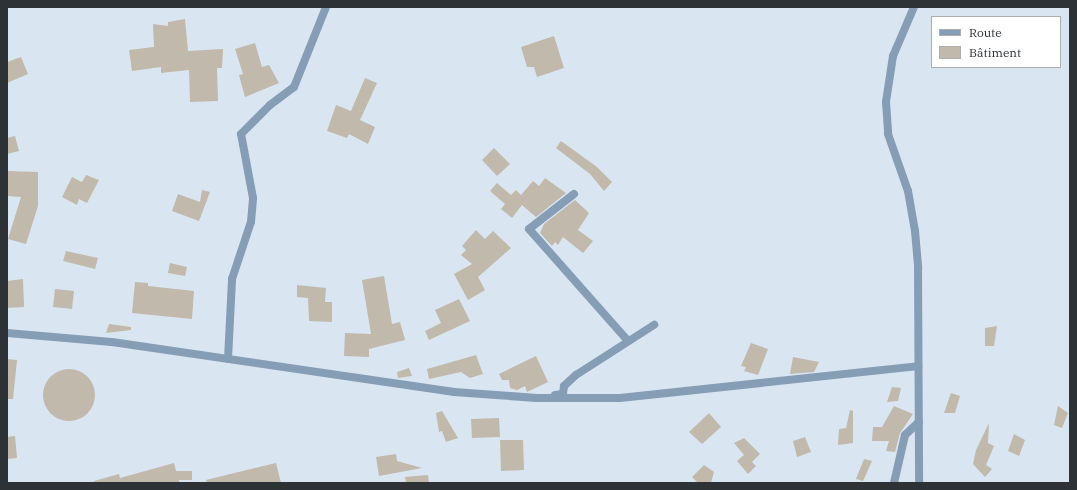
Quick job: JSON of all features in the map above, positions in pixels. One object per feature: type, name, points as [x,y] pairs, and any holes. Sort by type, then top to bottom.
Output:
[{"type":"street","points":[[228,359],[232,278],[251,222],[253,198],[241,134],[270,105],[294,87],[326,7]]},
{"type":"street","points":[[914,7],[893,56],[886,102],[888,134],[908,191],[915,231],[919,483]]},
{"type":"street","points":[[574,194],[529,229],[628,341]]},
{"type":"street","points":[[537,398],[564,394],[564,386],[576,375],[654,326]]},
{"type":"street","points":[[7,333],[112,342],[454,392],[537,398],[620,398],[918,366]]},
{"type":"street","points":[[894,483],[905,435],[919,422]]},
{"type":"building","points":[[185,19],[188,51],[223,49],[222,68],[217,68],[218,101],[190,102],[189,70],[161,73],[161,67],[132,71],[129,50],[154,47],[153,24],[168,26],[168,22]]},
{"type":"building","points":[[554,36],[564,68],[537,77],[534,67],[527,67],[521,47]]},
{"type":"building","points":[[255,43],[262,67],[269,65],[279,83],[245,97],[239,75],[243,74],[235,49]]},
{"type":"building","points":[[21,57],[28,74],[7,83],[7,62]]},
{"type":"building","points":[[365,78],[377,83],[360,120],[375,127],[368,144],[349,134],[347,138],[327,131],[336,105],[351,111]]},
{"type":"building","points":[[15,136],[19,151],[7,154],[7,138]]},
{"type":"building","points":[[561,141],[597,167],[612,182],[604,191],[590,174],[556,148]]},
{"type":"building","points":[[494,148],[510,164],[497,176],[482,160]]},
{"type":"building","points":[[7,171],[38,172],[38,206],[26,244],[8,239],[21,197],[7,196]]},
{"type":"building","points":[[86,175],[99,180],[87,203],[79,199],[77,205],[62,197],[72,177],[82,182]]},
{"type":"building","points":[[545,178],[566,193],[536,217],[522,205],[512,218],[501,209],[505,204],[490,191],[497,183],[511,195],[516,190],[521,195],[533,181],[539,186]]},
{"type":"building","points":[[202,190],[210,192],[199,221],[172,211],[178,194],[200,202]]},
{"type":"building","points":[[575,200],[589,213],[578,230],[593,241],[583,253],[563,237],[558,245],[555,242],[552,246],[540,233],[544,224]]},
{"type":"building","points":[[476,230],[485,239],[493,231],[511,248],[478,277],[485,290],[468,300],[454,274],[472,264],[461,255],[466,250],[462,246]]},
{"type":"building","points":[[66,251],[98,258],[95,269],[63,261]]},
{"type":"building","points":[[170,263],[187,267],[185,276],[168,273]]},
{"type":"building","points":[[384,276],[392,324],[400,322],[405,340],[369,349],[369,357],[344,356],[345,333],[371,334],[362,280]]},
{"type":"building","points":[[23,279],[24,307],[7,308],[7,281]]},
{"type":"building","points":[[135,282],[148,283],[148,286],[194,291],[192,319],[132,313]]},
{"type":"building","points":[[297,285],[326,288],[325,302],[332,302],[332,322],[309,321],[308,298],[297,297]]},
{"type":"building","points":[[55,289],[74,291],[72,309],[53,307]]},
{"type":"building","points":[[459,299],[470,321],[429,340],[425,331],[441,323],[435,310]]},
{"type":"building","points":[[109,324],[131,327],[131,330],[106,333]]},
{"type":"building","points":[[997,326],[994,346],[985,346],[985,328]]},
{"type":"building","points":[[751,343],[768,349],[758,375],[744,371],[746,367],[741,366]]},
{"type":"building","points":[[476,355],[483,374],[470,378],[461,372],[429,379],[427,369]]},
{"type":"building","points":[[536,356],[548,382],[527,392],[525,386],[517,390],[510,388],[509,380],[502,380],[499,374]]},
{"type":"building","points":[[793,357],[819,362],[814,372],[790,374]]},
{"type":"building","points":[[7,359],[17,360],[13,399],[7,399]]},
{"type":"building","points":[[409,368],[412,376],[398,378],[397,372]]},
{"type":"building","points":[[64,369],[74,369],[88,376],[95,390],[95,400],[88,414],[74,421],[64,421],[54,417],[47,410],[43,400],[43,390],[47,380],[54,373]]},
{"type":"building","points":[[892,387],[901,388],[898,401],[887,402]]},
{"type":"building","points":[[951,393],[960,396],[955,413],[944,413]]},
{"type":"building","points":[[894,406],[913,414],[900,433],[895,452],[886,451],[889,441],[872,441],[873,427],[882,427]]},
{"type":"building","points":[[1058,406],[1068,413],[1062,428],[1054,425]]},
{"type":"building","points":[[850,410],[853,411],[853,443],[838,445],[839,429],[846,428]]},
{"type":"building","points":[[442,411],[458,438],[446,442],[442,431],[439,432],[436,413]]},
{"type":"building","points":[[709,413],[721,427],[702,444],[689,432]]},
{"type":"building","points":[[499,418],[500,437],[472,438],[471,419]]},
{"type":"building","points":[[989,423],[988,443],[994,446],[986,465],[992,469],[985,477],[973,464],[976,450]]},
{"type":"building","points":[[1014,434],[1025,440],[1019,456],[1008,451]]},
{"type":"building","points":[[15,436],[17,458],[7,459],[7,437]]},
{"type":"building","points":[[805,437],[811,452],[797,457],[793,441]]},
{"type":"building","points":[[744,438],[760,454],[752,462],[756,466],[748,474],[737,461],[744,455],[734,443]]},
{"type":"building","points":[[500,440],[523,440],[524,470],[501,471]]},
{"type":"building","points":[[396,454],[397,461],[422,468],[379,476],[376,457]]},
{"type":"building","points":[[864,459],[872,461],[863,481],[856,479]]},
{"type":"building","points":[[174,463],[176,471],[192,471],[192,480],[179,480],[179,483],[95,483],[94,481],[119,474],[120,478]]},
{"type":"building","points":[[276,463],[281,483],[207,483],[206,480]]},
{"type":"building","points":[[704,465],[714,472],[711,483],[698,483],[692,477]]},
{"type":"building","points":[[428,475],[429,483],[406,483],[405,477]]}]
